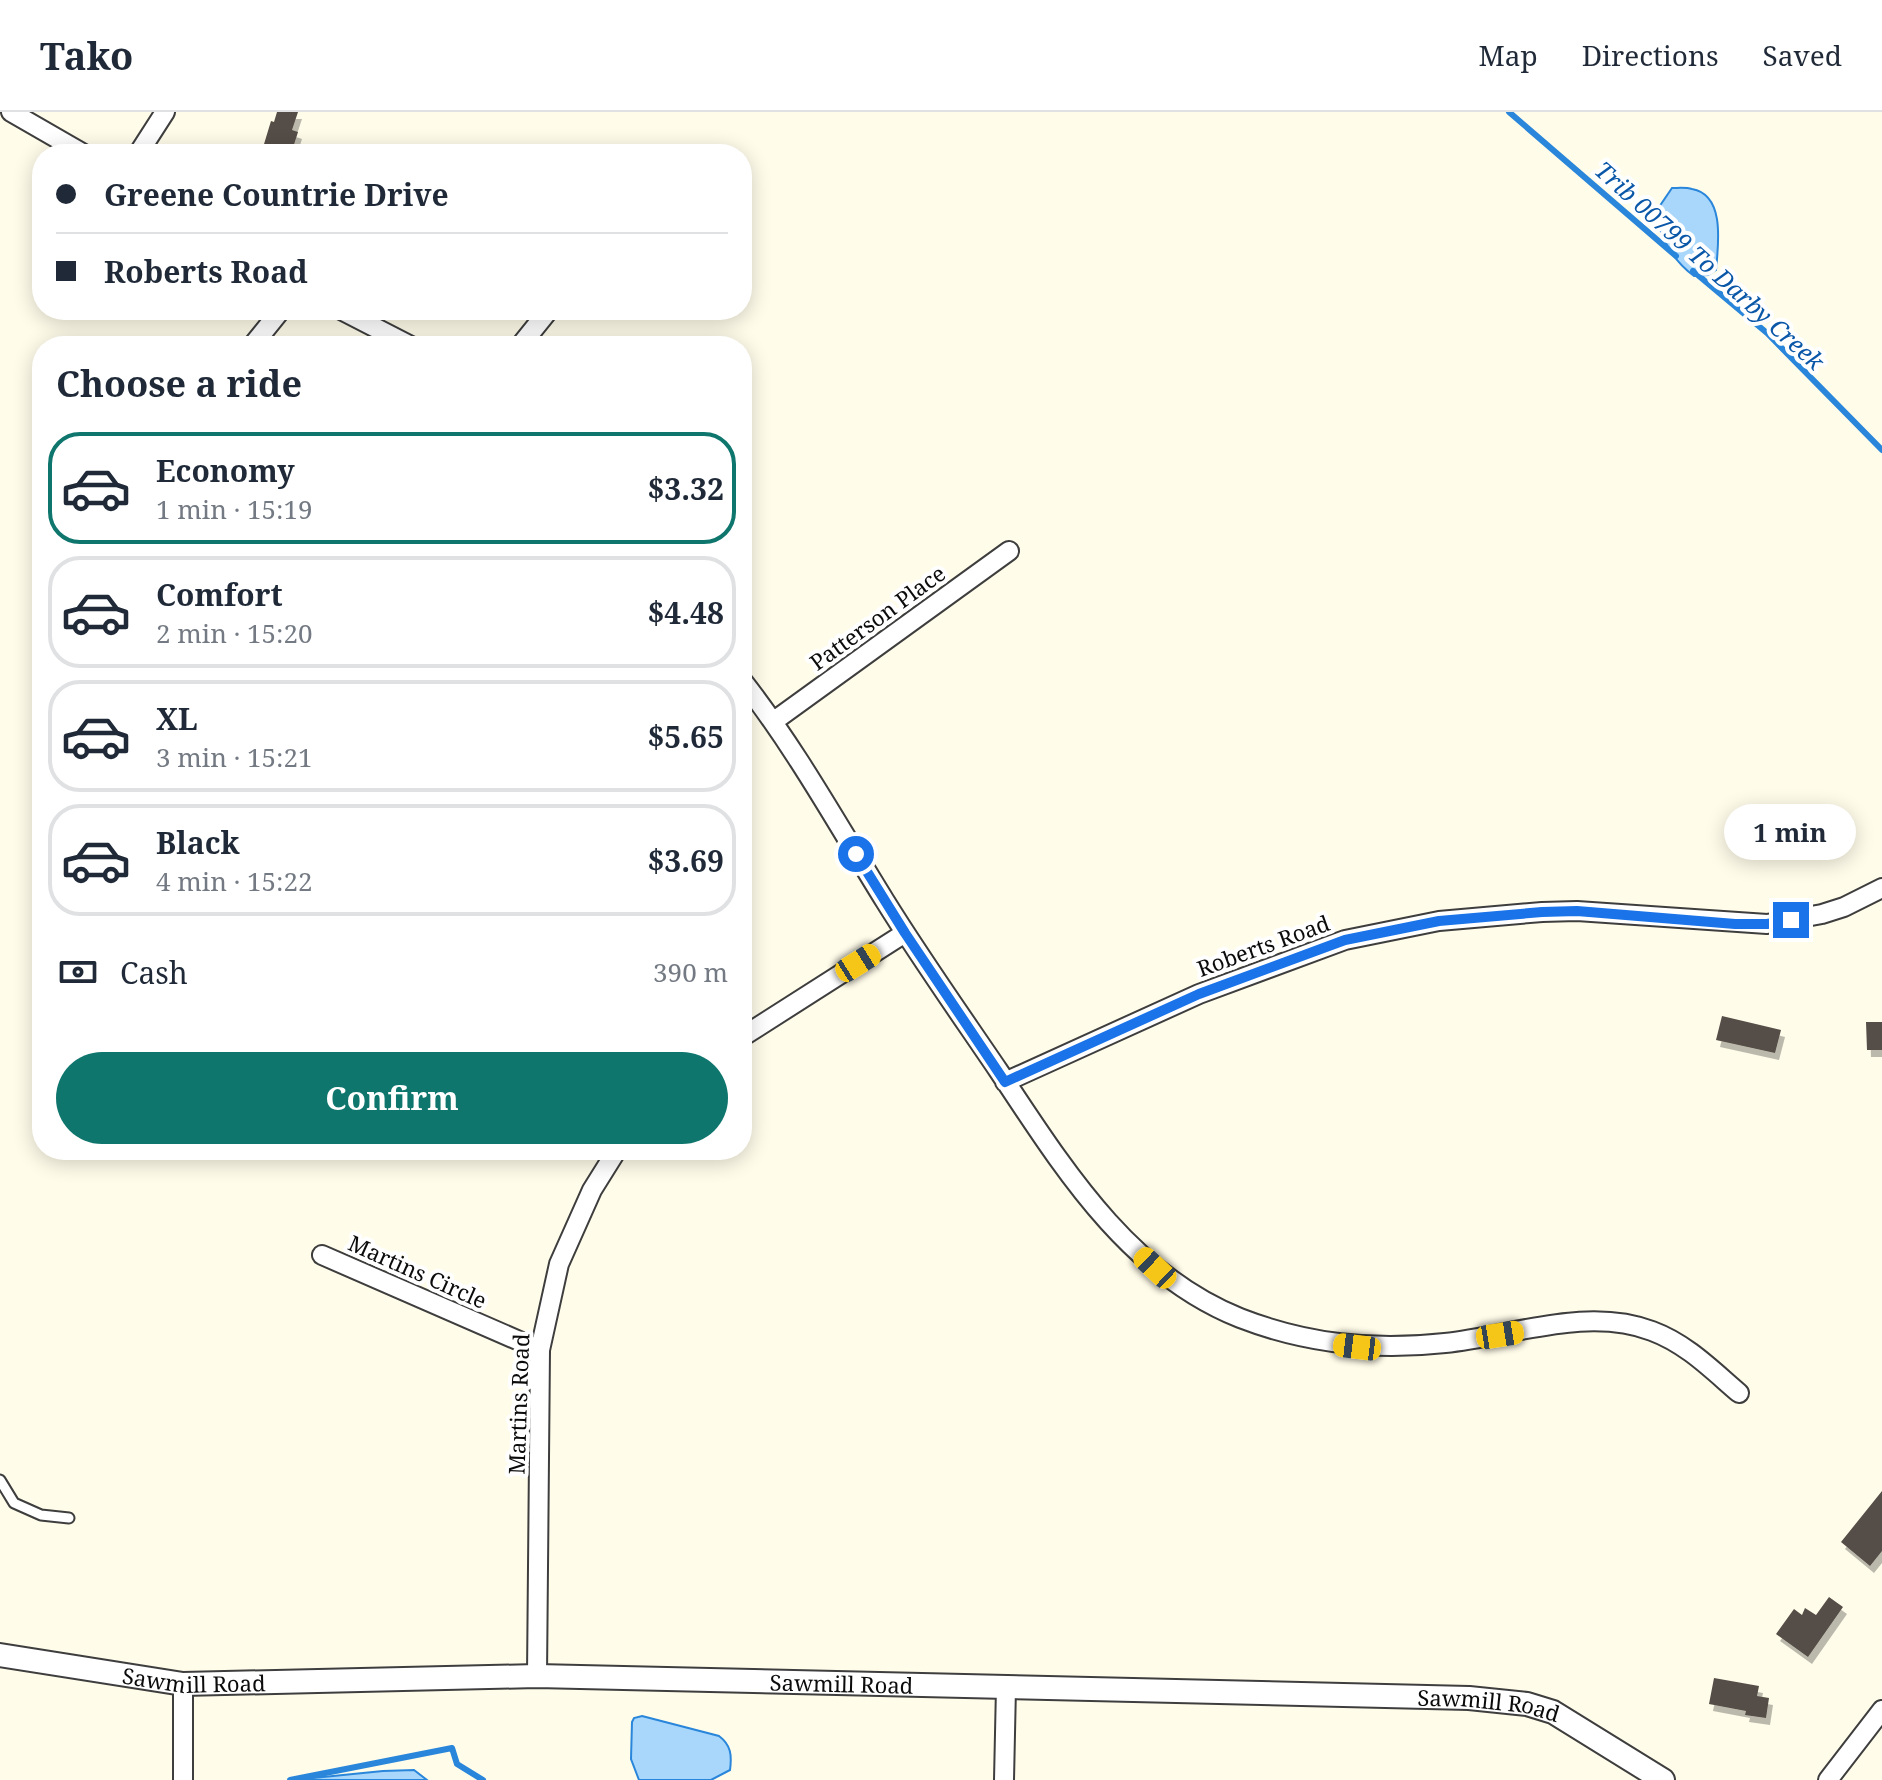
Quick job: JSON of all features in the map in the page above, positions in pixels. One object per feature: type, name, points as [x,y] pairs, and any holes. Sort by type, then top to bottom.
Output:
[{"type":"street","points":[[11,112],[67,144]]},
{"type":"street","points":[[144,144],[165,112]]},
{"type":"street","points":[[260,336],[273,320]]},
{"type":"street","points":[[360,320],[392,336]]},
{"type":"street","points":[[528,336],[541,320]]},
{"type":"street","name":"Patterson Place","points":[[774,721],[1009,551]]},
{"type":"street","points":[[752,693],[774,721],[905,933],[1075,1184],[1155,1268],[1188,1291],[1237,1317],[1319,1342],[1385,1347],[1448,1343],[1579,1322],[1621,1322],[1650,1330],[1681,1344],[1739,1393]]},
{"type":"street","name":"Roberts Road","points":[[1005,1082],[1199,994],[1345,940],[1439,921],[1542,912],[1577,911],[1767,924],[1822,914],[1882,888]]},
{"type":"street","points":[[752,1031],[905,933]]},
{"type":"street","name":"Martins Road","points":[[537,1676],[540,1350],[559,1264],[592,1190],[611,1160]]},
{"type":"street","name":"Martins Circle","points":[[322,1255],[540,1350]]},
{"type":"street","name":"Sawmill Road","points":[[0,1655],[183,1684],[537,1676],[1469,1698],[1527,1704],[1553,1712],[1663,1780]]},
{"type":"street","points":[[183,1684],[183,1780]]},
{"type":"street","points":[[1004,1780],[1006,1687]]},
{"type":"street","points":[[1828,1780],[1882,1710]]},
{"type":"lane","points":[[0,1480],[14,1503],[41,1515],[69,1518]]},
{"type":"water","points":[[1672,188],[1690,188],[1703,193],[1715,211],[1718,223],[1716,270],[1708,275],[1694,276],[1686,270],[1668,248],[1661,232],[1655,213]]},
{"type":"water","points":[[642,1716],[719,1736],[730,1751],[730,1770],[711,1780],[639,1780],[631,1759],[632,1722],[634,1718]]},
{"type":"water","points":[[414,1770],[427,1780],[293,1780],[383,1771]]},
{"type":"building","points":[[277,112],[298,112],[292,130],[298,132],[294,144],[264,144],[271,121],[274,122]]},
{"type":"building","points":[[1722,1016],[1781,1030],[1775,1053],[1716,1040]]},
{"type":"building","points":[[1866,1022],[1882,1022],[1882,1050],[1867,1050]]},
{"type":"building","points":[[1882,1491],[1882,1551],[1870,1566],[1841,1542]]},
{"type":"building","points":[[1829,1597],[1843,1607],[1808,1657],[1776,1634],[1794,1609],[1802,1615],[1805,1608],[1816,1615]]},
{"type":"building","points":[[1714,1678],[1759,1686],[1757,1696],[1769,1698],[1766,1718],[1709,1704]]},
{"type":"waterway","name":"Trib 00799 To Darby Creek","points":[[1509,112],[1676,256]]},
{"type":"waterway","name":"Trib 00799 To Darby Creek","points":[[1693,271],[1767,333],[1882,450]]},
{"type":"waterway","points":[[290,1780],[452,1748],[457,1764],[483,1780]]},
{"type":"route","points":[[856,854],[1005,1082],[1199,994],[1345,940],[1439,921],[1496,914],[1577,911],[1735,924],[1791,920]]}]
